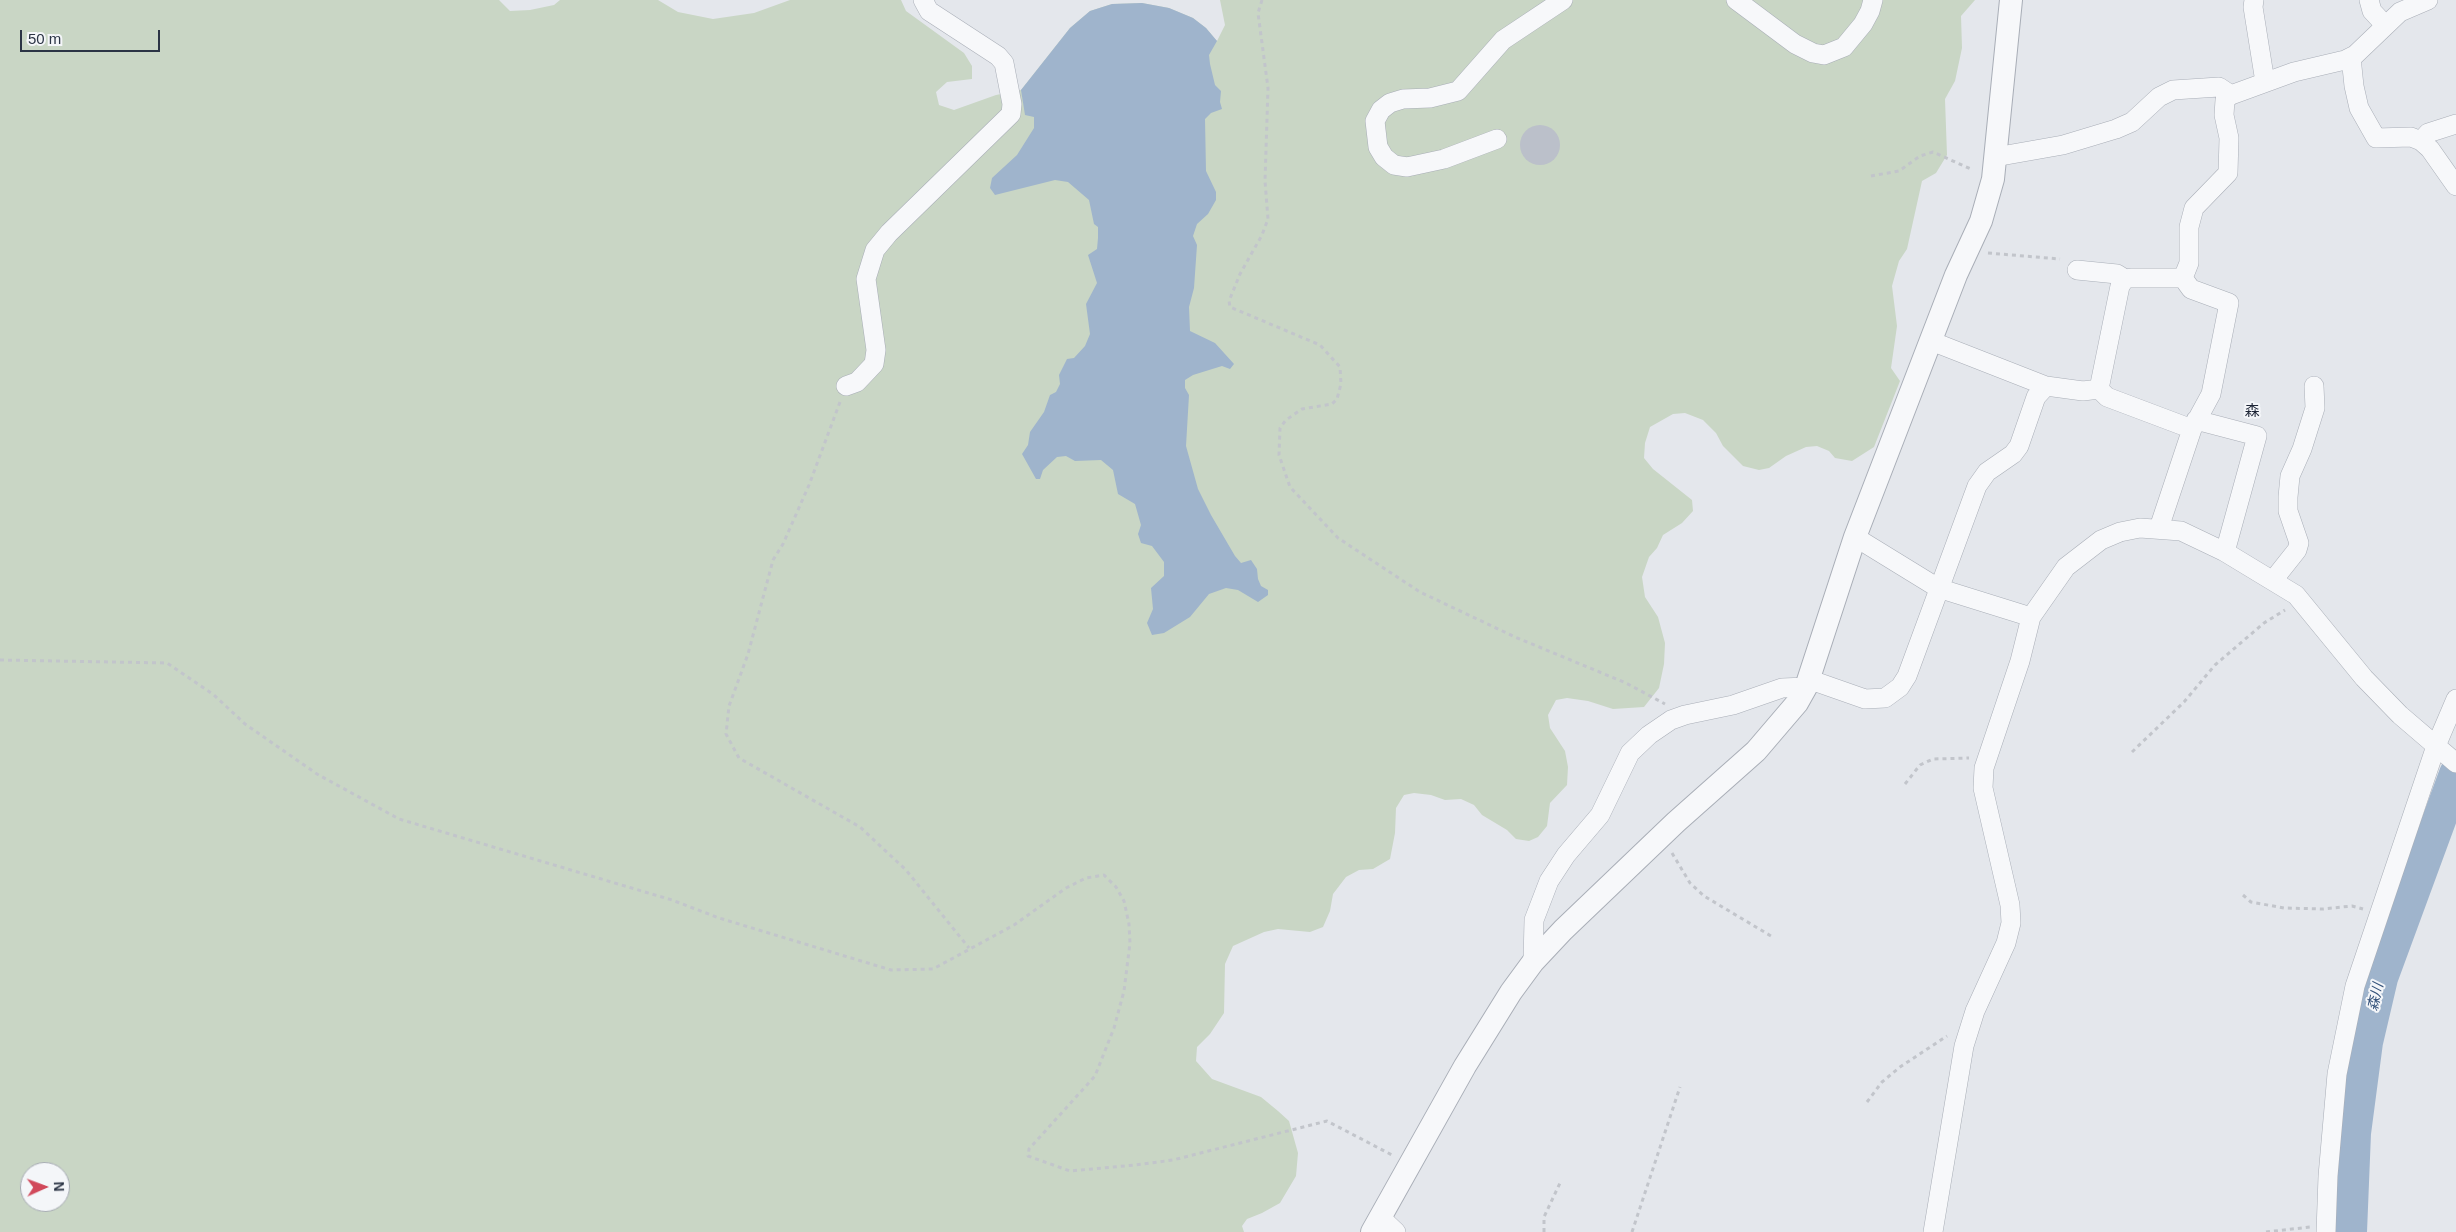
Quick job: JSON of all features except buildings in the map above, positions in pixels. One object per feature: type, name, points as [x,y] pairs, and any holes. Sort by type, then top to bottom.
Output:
[{"type":"street","points":[[846,386],[857,382],[874,364],[876,350],[866,279],[875,250],[889,233],[1011,114],[1012,104],[1004,63],[998,56],[929,11],[923,0]]},
{"type":"street","points":[[1497,139],[1444,159],[1407,167],[1394,164],[1384,157],[1378,147],[1375,121],[1381,110],[1390,103],[1403,99],[1430,98],[1458,91],[1503,40],[1563,0]]},
{"type":"street","points":[[1736,0],[1795,44],[1813,53],[1824,55],[1844,47],[1863,24],[1873,0]]},
{"type":"street","points":[[1396,1232],[1376,1224],[1408,1164],[1490,1024],[1533,962],[1563,930],[1662,836],[1756,751],[1796,704],[1807,683],[1855,537],[1956,275],[1982,221],[1994,165],[2011,0]]},
{"type":"street","points":[[2254,0],[2266,82]]},
{"type":"street","points":[[2369,0],[2372,10],[2385,25]]},
{"type":"street","points":[[2183,278],[2189,263],[2189,228],[2194,208],[2228,173],[2229,138],[2224,115],[2225,100],[2231,95],[2294,72],[2329,66],[2351,57],[2400,12],[2428,0]]},
{"type":"street","points":[[2351,57],[2359,108],[2376,138],[2411,137],[2421,141],[2430,149],[2456,186]]},
{"type":"street","points":[[1994,165],[2116,129],[2132,122],[2159,97],[2173,90],[2219,87],[2231,95]]},
{"type":"street","points":[[2421,141],[2428,133],[2456,124]]},
{"type":"street","points":[[2077,270],[2117,274],[2125,280],[2183,278]]},
{"type":"street","points":[[2159,528],[2194,425],[2211,394],[2228,303],[2191,289],[2183,278]]},
{"type":"street","points":[[2099,389],[2120,286],[2125,280]]},
{"type":"street","points":[[1931,341],[2046,386],[2084,391],[2099,389]]},
{"type":"street","points":[[1533,962],[1534,920],[1550,882],[1566,855],[1600,815],[1630,753],[1649,736],[1671,720],[1685,715],[1733,706],[1782,688],[1807,683],[1865,699],[1885,698],[1894,694],[1907,676],[1938,588],[1981,478],[2013,454],[2019,446],[2036,397],[2046,386]]},
{"type":"street","points":[[2274,579],[2297,550],[2299,543],[2288,511],[2290,476],[2311,424],[2315,408],[2314,386]]},
{"type":"street","points":[[2099,389],[2107,397],[2194,425],[2257,436],[2225,552]]},
{"type":"street","points":[[1933,1232],[1964,1046],[2006,943],[2011,923],[2010,905],[1982,788],[1986,759],[2011,689],[2031,617],[2066,567],[2084,551],[2102,540],[2120,532],[2140,528],[2181,531],[2225,552],[2274,579],[2296,594],[2364,678],[2446,754]]},
{"type":"street","points":[[1855,537],[1938,588],[2031,617]]},
{"type":"street","points":[[2326,1229],[2328,1176],[2337,1074],[2355,986],[2378,915],[2446,754],[2456,699]]},
{"type":"path","points":[[1262,0],[1258,13],[1268,88],[1266,181],[1268,219],[1262,235],[1240,274],[1229,301],[1230,307],[1320,345],[1340,367],[1341,384],[1337,399],[1332,404],[1302,409],[1286,420],[1280,428],[1279,455],[1290,487],[1338,538],[1420,592],[1515,638],[1626,683],[1685,715]]},
{"type":"path","points":[[1871,176],[1899,171],[1920,156],[1933,152],[1971,169],[1994,165]]},
{"type":"path","points":[[1968,251],[2060,259]]},
{"type":"path","points":[[846,386],[809,485],[783,544],[773,560],[748,654],[729,706],[726,734],[740,758],[860,827],[906,870],[969,948]]},
{"type":"path","points":[[2132,752],[2184,702],[2215,665],[2264,623],[2285,610],[2305,603]]},
{"type":"path","points":[[0,660],[167,664],[214,695],[244,724],[317,774],[399,819],[672,900],[719,918],[891,970],[933,969],[1014,925],[1066,888],[1086,878],[1104,876],[1116,887],[1124,901],[1129,924],[1130,943],[1124,991],[1114,1028],[1095,1076],[1028,1148],[1028,1156],[1070,1171],[1135,1165],[1173,1160],[1327,1122],[1408,1164]]},
{"type":"path","points":[[1905,784],[1920,765],[1933,759],[1986,759]]},
{"type":"path","points":[[1662,836],[1690,883],[1704,896],[1771,936]]},
{"type":"path","points":[[2243,894],[2251,902],[2284,908],[2323,910],[2352,906],[2378,915]]},
{"type":"path","points":[[1867,1102],[1882,1082],[1900,1067],[1962,1027],[1971,1025]]},
{"type":"path","points":[[1632,1232],[1680,1088]]},
{"type":"path","points":[[1544,1232],[1544,1216],[1560,1183]]},
{"type":"path","points":[[2266,1232],[2326,1229]]},
{"type":"green space","points":[[0,0],[499,0],[510,11],[530,10],[554,5],[560,0],[658,0],[678,12],[713,19],[754,13],[790,0],[901,0],[906,11],[964,53],[972,66],[972,79],[947,82],[936,92],[939,105],[954,110],[996,95],[1021,90],[1070,28],[1090,11],[1112,4],[1142,3],[1169,8],[1193,18],[1206,28],[1217,41],[1225,25],[1220,0],[1975,0],[1961,16],[1962,48],[1955,81],[1945,99],[1947,155],[1936,173],[1922,181],[1907,249],[1899,261],[1892,286],[1897,326],[1891,368],[1900,381],[1874,447],[1852,461],[1835,458],[1829,451],[1817,446],[1806,447],[1786,456],[1769,468],[1759,470],[1743,466],[1723,446],[1716,433],[1703,420],[1685,413],[1673,414],[1650,427],[1645,443],[1644,458],[1653,469],[1692,500],[1693,511],[1682,523],[1663,535],[1657,548],[1649,557],[1642,577],[1645,597],[1658,617],[1665,643],[1664,664],[1659,688],[1644,707],[1613,709],[1588,701],[1567,698],[1556,700],[1548,715],[1550,728],[1565,751],[1568,767],[1567,785],[1550,803],[1547,826],[1538,837],[1529,841],[1516,839],[1507,830],[1482,815],[1474,805],[1461,799],[1445,800],[1431,795],[1414,793],[1404,795],[1396,808],[1395,833],[1390,859],[1373,869],[1359,870],[1346,877],[1333,894],[1330,911],[1323,927],[1310,932],[1278,929],[1264,932],[1233,946],[1225,964],[1224,1013],[1210,1034],[1197,1047],[1196,1061],[1212,1079],[1261,1097],[1278,1111],[1289,1121],[1298,1153],[1296,1176],[1280,1203],[1247,1219],[1242,1226],[1244,1232],[0,1232]]},
{"type":"water","points":[[1142,3],[1169,8],[1193,18],[1206,28],[1217,41],[1209,55],[1215,85],[1221,91],[1220,102],[1222,109],[1211,113],[1205,119],[1206,171],[1216,192],[1216,200],[1208,214],[1197,224],[1193,236],[1197,245],[1194,288],[1189,307],[1190,331],[1215,343],[1234,364],[1230,369],[1222,366],[1193,375],[1185,380],[1185,388],[1189,395],[1186,446],[1198,489],[1211,515],[1235,556],[1241,563],[1251,560],[1257,569],[1261,586],[1268,590],[1268,595],[1258,602],[1238,590],[1226,588],[1209,594],[1190,617],[1164,633],[1152,635],[1147,623],[1153,609],[1151,588],[1164,576],[1164,562],[1152,546],[1141,543],[1138,534],[1141,525],[1135,504],[1118,494],[1113,470],[1101,460],[1075,461],[1066,456],[1057,457],[1043,470],[1040,479],[1036,479],[1022,454],[1028,445],[1030,432],[1044,412],[1050,395],[1056,392],[1060,384],[1059,375],[1067,359],[1074,358],[1085,346],[1090,334],[1086,304],[1097,283],[1088,255],[1097,249],[1098,227],[1094,224],[1089,200],[1068,182],[1055,180],[995,195],[990,188],[992,178],[1017,155],[1034,128],[1034,117],[1025,115],[1021,90],[1070,28],[1090,11],[1112,4]]},
{"type":"waterway","name":"森川","points":[[2350,1232],[2354,1133],[2366,1042],[2381,978],[2456,774]]},
{"type":"district","name":"森","points":[[2252,412]]}]
